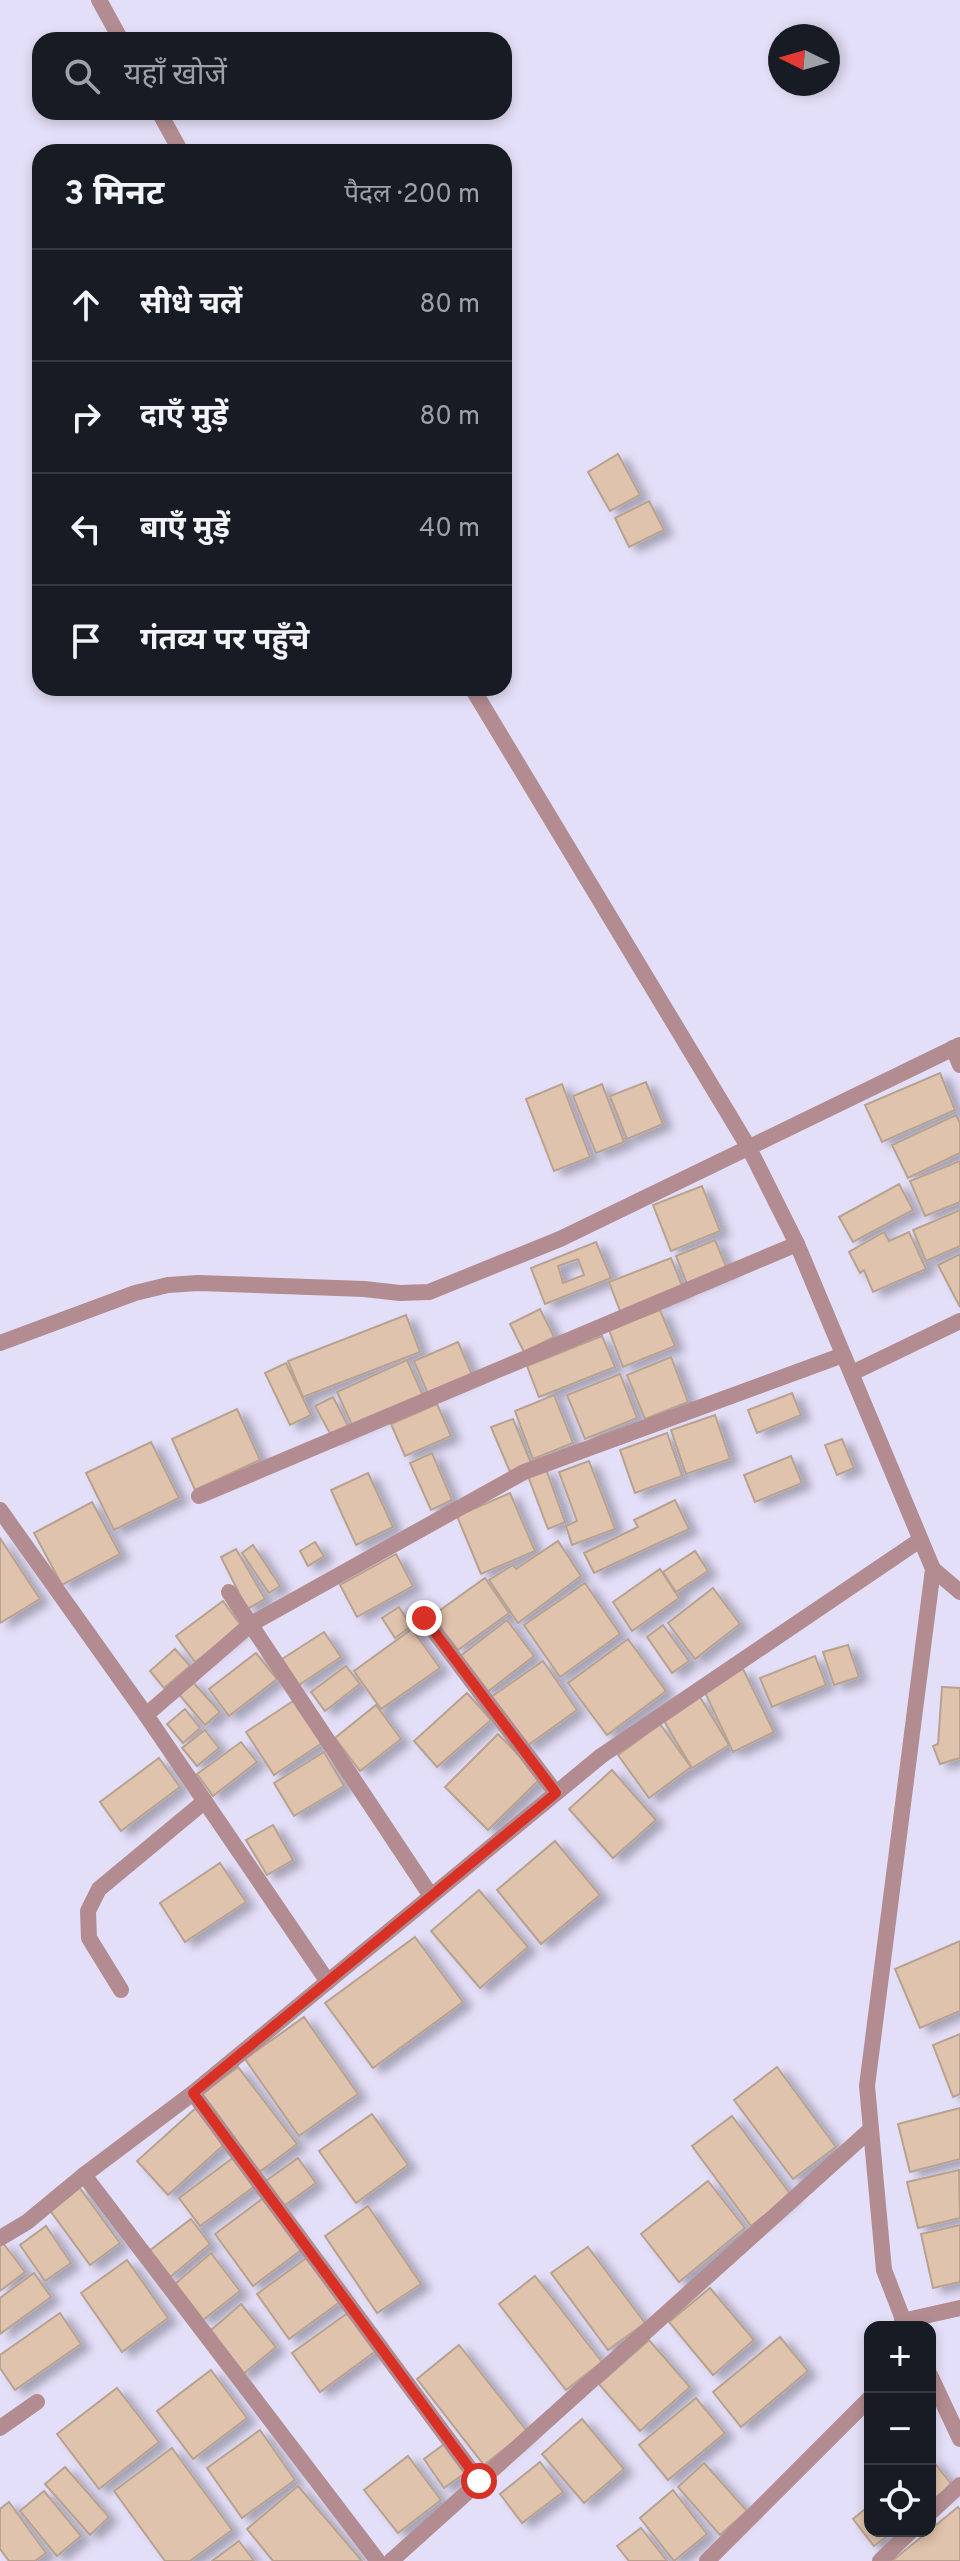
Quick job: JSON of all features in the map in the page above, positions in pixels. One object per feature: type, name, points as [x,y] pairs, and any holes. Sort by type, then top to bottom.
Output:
[{"type":"street","points":[[99,0],[117,32]]},
{"type":"street","points":[[163,120],[177,144]]},
{"type":"street","points":[[477,696],[749,1148],[797,1244],[933,1569],[960,1592]]},
{"type":"street","points":[[0,1343],[135,1293],[168,1285],[198,1283],[429,1292],[560,1239],[956,1047],[960,1065]]},
{"type":"street","points":[[199,1496],[797,1244]]},
{"type":"street","points":[[852,1373],[960,1321]]},
{"type":"street","points":[[146,1715],[251,1624],[524,1472],[843,1355]]},
{"type":"street","points":[[0,1510],[146,1715],[328,1982]]},
{"type":"street","points":[[0,2238],[27,2222],[193,2093],[601,1756],[920,1540]]},
{"type":"street","points":[[903,2321],[884,2270],[867,2086],[933,1569]]},
{"type":"street","points":[[229,1592],[431,1896]]},
{"type":"street","points":[[424,1618],[556,1793]]},
{"type":"street","points":[[121,1990],[89,1938],[88,1911],[99,1889],[205,1801]]},
{"type":"street","points":[[193,2093],[479,2481]]},
{"type":"street","points":[[391,2561],[870,2130]]},
{"type":"street","points":[[84,2175],[378,2561]]},
{"type":"street","points":[[914,2321],[960,2308]]},
{"type":"street","points":[[936,2388],[960,2439]]},
{"type":"street","points":[[0,2428],[37,2402]]},
{"type":"street","points":[[707,2561],[864,2404]]},
{"type":"street","points":[[936,2507],[960,2485]]},
{"type":"street","points":[[880,2561],[905,2537]]},
{"type":"building","points":[[618,454],[640,495],[610,511],[588,472]]},
{"type":"building","points":[[649,501],[664,530],[629,547],[615,518]]},
{"type":"building","points":[[940,1073],[955,1110],[882,1142],[865,1105]]},
{"type":"building","points":[[646,1082],[663,1124],[627,1139],[610,1096]]},
{"type":"building","points":[[562,1084],[590,1157],[554,1171],[526,1099]]},
{"type":"building","points":[[602,1084],[624,1142],[596,1153],[573,1096]]},
{"type":"building","points":[[956,1115],[960,1123],[960,1153],[908,1178],[892,1145]]},
{"type":"building","points":[[960,1161],[960,1202],[925,1216],[910,1181]]},
{"type":"building","points":[[899,1184],[913,1210],[853,1242],[839,1217]]},
{"type":"building","points":[[702,1186],[720,1231],[671,1251],[653,1205]]},
{"type":"building","points":[[960,1210],[960,1246],[926,1261],[913,1230]]},
{"type":"building","points":[[884,1232],[889,1241],[909,1232],[926,1269],[873,1292],[864,1270],[860,1273],[849,1252]]},
{"type":"building","points":[[715,1240],[728,1271],[688,1286],[676,1256]]},
{"type":"building","points":[[596,1242],[611,1278],[545,1304],[531,1268]],"holes":[[[578,1259],[584,1275],[563,1283],[558,1266]]]},
{"type":"building","points":[[960,1254],[960,1307],[938,1265]]},
{"type":"building","points":[[671,1258],[684,1291],[622,1316],[609,1282]]},
{"type":"building","points":[[540,1309],[554,1337],[524,1352],[510,1324]]},
{"type":"building","points":[[660,1310],[675,1346],[623,1367],[609,1330]]},
{"type":"building","points":[[406,1315],[420,1352],[303,1397],[288,1361]]},
{"type":"building","points":[[602,1336],[615,1367],[539,1397],[527,1366]]},
{"type":"building","points":[[458,1342],[472,1375],[428,1394],[414,1361]]},
{"type":"building","points":[[671,1357],[688,1402],[645,1419],[627,1375]]},
{"type":"building","points":[[407,1360],[423,1396],[353,1427],[337,1392]]},
{"type":"building","points":[[286,1363],[311,1415],[290,1425],[265,1373]]},
{"type":"building","points":[[620,1374],[637,1418],[585,1439],[567,1395]]},
{"type":"building","points":[[792,1393],[801,1415],[757,1433],[748,1410]]},
{"type":"building","points":[[554,1395],[573,1443],[533,1459],[515,1411]]},
{"type":"building","points":[[333,1397],[349,1428],[332,1437],[315,1406]]},
{"type":"building","points":[[437,1404],[451,1436],[405,1456],[391,1424]]},
{"type":"building","points":[[237,1409],[260,1460],[195,1490],[172,1439]]},
{"type":"building","points":[[715,1415],[730,1459],[686,1474],[671,1430]]},
{"type":"building","points":[[513,1419],[531,1463],[510,1472],[491,1427]]},
{"type":"building","points":[[667,1433],[682,1476],[635,1493],[620,1450]]},
{"type":"building","points":[[842,1439],[854,1468],[837,1475],[825,1445]]},
{"type":"building","points":[[151,1442],[179,1498],[114,1530],[86,1473]]},
{"type":"building","points":[[432,1453],[452,1500],[431,1510],[410,1463]]},
{"type":"building","points":[[791,1456],[802,1483],[755,1502],[744,1475]]},
{"type":"building","points":[[589,1461],[615,1529],[572,1545],[566,1526],[577,1521],[559,1472]]},
{"type":"building","points":[[546,1469],[565,1522],[548,1529],[528,1476]]},
{"type":"building","points":[[368,1473],[393,1527],[356,1545],[331,1490]]},
{"type":"building","points":[[510,1493],[535,1551],[481,1574],[457,1516]]},
{"type":"building","points":[[675,1500],[689,1529],[594,1573],[584,1553],[638,1527],[634,1520]]},
{"type":"building","points":[[92,1502],[120,1554],[62,1585],[34,1533]]},
{"type":"building","points":[[0,1538],[40,1599],[0,1623]]},
{"type":"building","points":[[558,1541],[581,1576],[518,1623],[489,1580],[513,1565],[516,1569]]},
{"type":"building","points":[[315,1542],[324,1556],[308,1566],[300,1551]]},
{"type":"building","points":[[253,1545],[280,1586],[269,1593],[242,1553]]},
{"type":"building","points":[[236,1549],[265,1599],[247,1609],[221,1557]]},
{"type":"building","points":[[695,1551],[708,1571],[676,1592],[663,1572]]},
{"type":"building","points":[[396,1554],[413,1586],[357,1617],[340,1585]]},
{"type":"building","points":[[660,1569],[679,1598],[632,1631],[613,1602]]},
{"type":"building","points":[[485,1578],[509,1613],[458,1650],[432,1616]]},
{"type":"building","points":[[585,1583],[620,1634],[560,1677],[524,1625]]},
{"type":"building","points":[[713,1588],[740,1624],[695,1659],[668,1623]]},
{"type":"building","points":[[223,1601],[242,1627],[195,1662],[176,1636]]},
{"type":"building","points":[[399,1607],[411,1626],[395,1638],[382,1618]]},
{"type":"building","points":[[507,1620],[534,1656],[486,1693],[459,1657]]},
{"type":"building","points":[[663,1625],[689,1661],[672,1673],[647,1637]]},
{"type":"building","points":[[412,1629],[440,1668],[381,1709],[354,1671]]},
{"type":"building","points":[[324,1632],[341,1657],[299,1685],[282,1659]]},
{"type":"building","points":[[628,1639],[666,1691],[607,1735],[568,1683]]},
{"type":"building","points":[[848,1645],[859,1677],[834,1685],[823,1652]]},
{"type":"building","points":[[175,1649],[190,1666],[164,1688],[150,1671]]},
{"type":"building","points":[[256,1653],[277,1679],[229,1716],[209,1689]]},
{"type":"building","points":[[815,1656],[826,1685],[772,1707],[760,1678]]},
{"type":"building","points":[[543,1661],[577,1710],[527,1746],[491,1697]]},
{"type":"building","points":[[346,1666],[360,1684],[325,1711],[311,1692]]},
{"type":"building","points":[[743,1669],[774,1732],[733,1752],[703,1688]]},
{"type":"building","points":[[191,1680],[220,1712],[205,1725],[177,1692]]},
{"type":"building","points":[[942,1687],[960,1688],[960,1758],[940,1764],[933,1746],[938,1744]]},
{"type":"building","points":[[467,1693],[491,1720],[437,1767],[414,1741]]},
{"type":"building","points":[[700,1697],[729,1745],[692,1768],[663,1719]]},
{"type":"building","points":[[293,1701],[322,1743],[274,1775],[246,1732]]},
{"type":"building","points":[[376,1705],[401,1739],[360,1771],[335,1738]]},
{"type":"building","points":[[185,1709],[200,1728],[183,1743],[167,1724]]},
{"type":"building","points":[[660,1724],[691,1767],[649,1798],[618,1755]]},
{"type":"building","points":[[205,1730],[219,1748],[197,1766],[182,1748]]},
{"type":"building","points":[[498,1734],[541,1778],[488,1830],[445,1787]]},
{"type":"building","points":[[241,1742],[257,1762],[213,1796],[197,1774]]},
{"type":"building","points":[[324,1752],[344,1786],[294,1816],[274,1783]]},
{"type":"building","points":[[159,1758],[180,1787],[121,1831],[100,1802]]},
{"type":"building","points":[[612,1770],[656,1820],[613,1858],[569,1809]]},
{"type":"building","points":[[273,1825],[293,1860],[267,1875],[246,1840]]},
{"type":"building","points":[[555,1841],[600,1895],[541,1944],[497,1890]]},
{"type":"building","points":[[220,1863],[246,1902],[185,1942],[160,1903]]},
{"type":"building","points":[[479,1890],[528,1947],[480,1988],[431,1931]]},
{"type":"building","points":[[415,1937],[463,2002],[373,2068],[325,2003]]},
{"type":"building","points":[[960,1941],[960,2011],[920,2028],[895,1969]]},
{"type":"building","points":[[304,2017],[358,2094],[299,2136],[245,2059]]},
{"type":"building","points":[[960,2034],[960,2094],[953,2097],[933,2045]]},
{"type":"building","points":[[238,2067],[297,2144],[258,2173],[199,2096]]},
{"type":"building","points":[[777,2067],[836,2147],[793,2179],[734,2100]]},
{"type":"building","points":[[196,2108],[227,2142],[168,2195],[137,2161]]},
{"type":"building","points":[[960,2108],[960,2159],[910,2172],[898,2124]]},
{"type":"building","points":[[372,2114],[408,2165],[356,2203],[319,2151]]},
{"type":"building","points":[[732,2116],[791,2195],[751,2226],[692,2146]]},
{"type":"building","points":[[234,2157],[255,2186],[200,2226],[179,2198]]},
{"type":"building","points":[[298,2158],[316,2183],[281,2208],[263,2183]]},
{"type":"building","points":[[959,2170],[960,2218],[918,2228],[907,2182]]},
{"type":"building","points":[[708,2181],[745,2228],[679,2282],[641,2234]]},
{"type":"building","points":[[79,2187],[120,2243],[90,2265],[49,2209]]},
{"type":"building","points":[[266,2196],[304,2248],[253,2286],[215,2234]]},
{"type":"building","points":[[368,2206],[421,2284],[377,2313],[325,2236]]},
{"type":"building","points":[[191,2219],[210,2244],[169,2278],[149,2251]]},
{"type":"building","points":[[960,2225],[960,2282],[933,2288],[921,2234]]},
{"type":"building","points":[[46,2226],[71,2263],[45,2281],[20,2245]]},
{"type":"building","points":[[3,2243],[25,2272],[0,2291],[0,2245]]},
{"type":"building","points":[[588,2247],[645,2323],[608,2350],[551,2273]]},
{"type":"building","points":[[211,2253],[240,2291],[203,2320],[175,2284]]},
{"type":"building","points":[[312,2254],[344,2299],[289,2339],[257,2294]]},
{"type":"building","points":[[127,2260],[168,2318],[122,2352],[81,2293]]},
{"type":"building","points":[[34,2273],[51,2297],[0,2334],[0,2298]]},
{"type":"building","points":[[535,2276],[602,2362],[566,2390],[499,2304]]},
{"type":"building","points":[[710,2288],[754,2340],[713,2375],[669,2322]]},
{"type":"building","points":[[241,2304],[276,2347],[242,2375],[209,2332]]},
{"type":"building","points":[[349,2312],[377,2350],[320,2392],[292,2353]]},
{"type":"building","points":[[60,2313],[81,2344],[15,2390],[0,2368],[0,2355]]},
{"type":"building","points":[[780,2337],[808,2371],[741,2427],[713,2392]]},
{"type":"building","points":[[649,2340],[690,2387],[640,2431],[599,2384]]},
{"type":"building","points":[[459,2345],[527,2431],[484,2465],[417,2379]]},
{"type":"building","points":[[211,2370],[247,2418],[193,2459],[157,2411]]},
{"type":"building","points":[[117,2388],[159,2442],[99,2489],[57,2434]]},
{"type":"building","points":[[696,2398],[725,2433],[668,2480],[639,2445]]},
{"type":"building","points":[[582,2419],[624,2469],[584,2503],[542,2454]]},
{"type":"building","points":[[260,2430],[295,2480],[242,2518],[207,2468]]},
{"type":"building","points":[[447,2442],[468,2471],[444,2488],[424,2459]]},
{"type":"building","points":[[172,2448],[232,2530],[190,2561],[165,2561],[114,2491]]},
{"type":"building","points":[[408,2456],[441,2500],[398,2533],[364,2490]]},
{"type":"building","points":[[540,2462],[563,2492],[522,2523],[500,2494]]},
{"type":"building","points":[[704,2463],[747,2511],[720,2535],[678,2487]]},
{"type":"building","points":[[936,2465],[952,2485],[936,2497]]},
{"type":"building","points":[[65,2467],[109,2517],[90,2535],[45,2484]]},
{"type":"building","points":[[298,2486],[362,2561],[273,2561],[247,2529]]},
{"type":"building","points":[[673,2490],[707,2534],[674,2561],[640,2518]]},
{"type":"building","points":[[44,2491],[81,2536],[57,2556],[20,2511]]},
{"type":"building","points":[[9,2502],[46,2553],[35,2561],[9,2561],[0,2549],[0,2509]]},
{"type":"building","points":[[958,2507],[960,2561],[892,2561],[921,2537],[936,2537],[936,2525]]},
{"type":"building","points":[[864,2510],[864,2533],[853,2519]]},
{"type":"building","points":[[641,2528],[667,2561],[629,2561],[617,2546]]},
{"type":"building","points":[[867,2537],[886,2537],[874,2546]]},
{"type":"building","points":[[239,2541],[254,2561],[212,2561]]},
{"type":"route","points":[[424,1618],[556,1793],[193,2093],[479,2481]]}]
